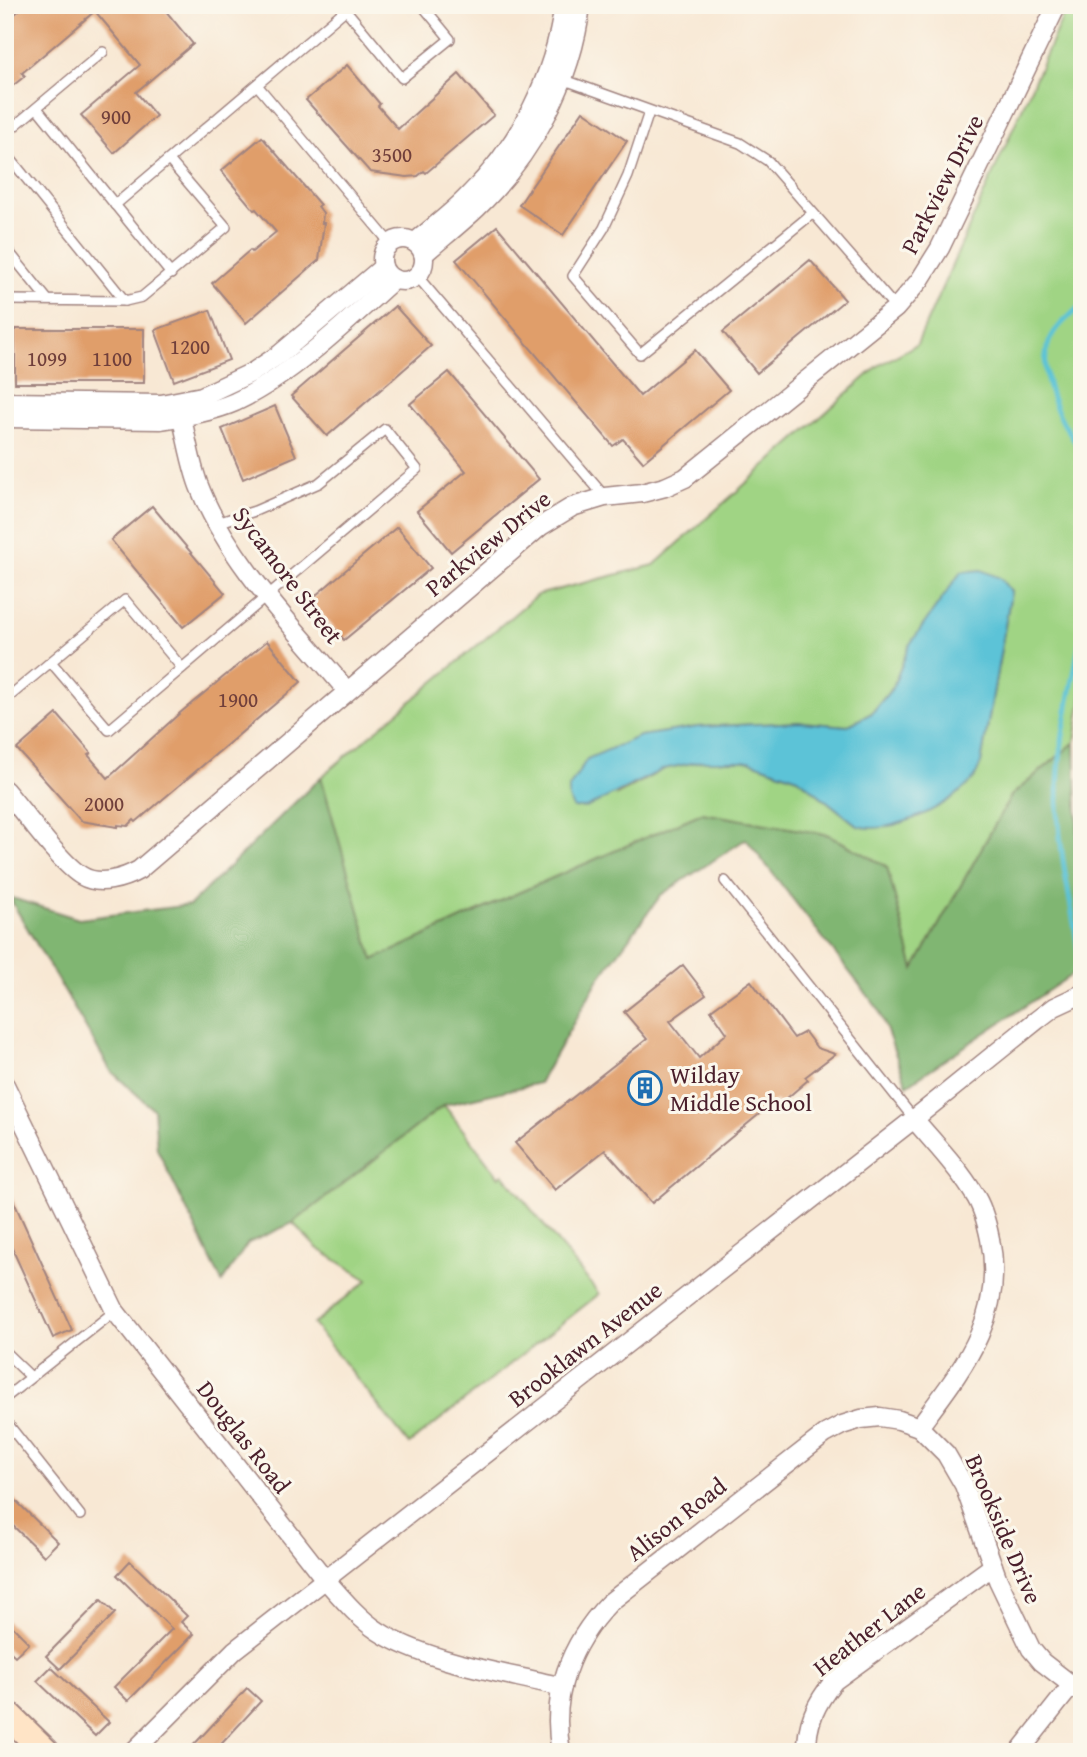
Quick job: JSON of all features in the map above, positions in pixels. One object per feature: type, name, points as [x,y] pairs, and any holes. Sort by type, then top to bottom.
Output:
[{"type":"main road","points":[[5,1712],[46,1752]]},
{"type":"street","points":[[555,76],[564,5]]},
{"type":"street","points":[[419,248],[477,208],[513,169],[538,133],[581,5]]},
{"type":"street","name":"Parkview Drive","points":[[5,790],[69,866],[83,877],[100,881],[122,879],[139,870],[541,526],[572,507],[604,497],[642,493],[685,478],[896,308],[920,280],[940,248],[1058,5]]},
{"type":"street","points":[[388,273],[383,254],[390,243],[402,239],[419,248]]},
{"type":"street","points":[[388,273],[407,281],[417,276],[423,268],[419,248]]},
{"type":"street","points":[[5,418],[148,420],[181,409],[232,403],[290,368],[388,273]]},
{"type":"street","points":[[5,402],[161,404],[181,409]]},
{"type":"street","name":"Sycamore Street","points":[[181,409],[198,484],[217,523],[268,596],[347,691]]},
{"type":"street","name":"Brooklawn Avenue","points":[[133,1752],[234,1650],[324,1578],[1054,1007],[1082,994]]},
{"type":"street","name":"Douglas Road","points":[[5,1086],[115,1311],[324,1578],[361,1618],[404,1646],[562,1687]]},
{"type":"street","points":[[914,1119],[975,1194],[987,1228],[993,1263],[991,1299],[974,1349],[919,1427]]},
{"type":"street","name":"Alison Road","points":[[561,1752],[558,1710],[571,1654],[589,1624],[609,1603],[825,1434],[860,1419],[899,1420],[919,1427]]},
{"type":"street","name":"Brookside Drive","points":[[919,1427],[957,1469],[993,1566],[1031,1649],[1042,1662],[1077,1689]]},
{"type":"street","name":"Heather Lane","points":[[807,1752],[813,1712],[834,1681],[993,1566]]},
{"type":"street","points":[[1019,1752],[1077,1689]]},
{"type":"lane","points":[[115,205],[348,8],[402,78],[450,39],[422,5]]},
{"type":"lane","points":[[5,134],[103,52]]},
{"type":"lane","points":[[555,76],[740,143],[768,161],[896,308]]},
{"type":"lane","points":[[257,85],[390,243]]},
{"type":"lane","points":[[37,108],[171,274]]},
{"type":"lane","points":[[649,112],[628,176],[604,228],[573,276],[640,354],[813,213]]},
{"type":"lane","points":[[5,152],[125,301]]},
{"type":"lane","points":[[5,300],[125,301],[142,297],[171,274],[226,227],[170,160]]},
{"type":"lane","points":[[5,247],[47,299]]},
{"type":"lane","points":[[417,276],[604,497]]},
{"type":"lane","points":[[51,662],[109,730],[416,468],[385,429],[319,483],[255,511],[217,523]]},
{"type":"lane","points":[[5,700],[125,600],[182,668]]},
{"type":"lane","points":[[725,881],[914,1119]]},
{"type":"lane","points":[[5,1398],[115,1311]]},
{"type":"lane","points":[[5,1352],[31,1377]]},
{"type":"lane","points":[[5,1424],[7,1423],[80,1515]]},
{"type":"green space","points":[[1068,5],[1082,5],[1082,696],[1075,742],[1011,796],[914,970],[886,866],[829,835],[702,813],[518,893],[372,961],[321,777],[537,595],[654,565],[878,366],[917,344]],"holes":[[[1011,592],[981,763],[974,778],[858,826],[798,778],[749,761],[701,761],[664,769],[617,795],[640,736],[698,727],[801,722],[847,726],[872,713],[893,687],[910,644]]]},
{"type":"green space","points":[[1075,742],[1082,968],[907,1085],[879,1010],[746,839],[661,895],[598,980],[539,1083],[444,1105],[293,1223],[248,1243],[222,1282],[157,1149],[154,1110],[111,1071],[9,897],[79,919],[190,905],[321,777],[373,960],[702,813],[829,835],[887,867],[914,969],[1011,796]]},
{"type":"green space","points":[[444,1105],[499,1177],[503,1174],[599,1294],[409,1444],[313,1324],[368,1280],[317,1248],[293,1223]]},
{"type":"water","points":[[981,570],[1000,578],[1011,592],[981,763],[965,788],[937,807],[920,816],[887,826],[858,826],[798,778],[749,761],[701,761],[664,769],[586,808],[573,808],[569,788],[587,759],[640,736],[698,727],[801,722],[847,726],[872,713],[893,687],[910,644],[961,572]]},
{"type":"building","points":[[25,5],[161,5],[193,44],[136,92],[156,116],[114,153],[81,115],[140,65],[95,11],[22,73],[25,76],[5,92],[5,23]]},
{"type":"building","points":[[347,65],[398,129],[459,74],[494,115],[426,173],[424,171],[418,176],[407,177],[370,172],[306,100]]},
{"type":"building","points":[[583,111],[627,141],[563,235],[519,205]]},
{"type":"building","points":[[262,137],[320,205],[318,206],[323,213],[324,223],[319,260],[246,323],[212,283],[250,250],[252,252],[276,232],[221,171]]},
{"type":"building","points":[[497,226],[640,396],[695,350],[729,390],[643,462],[623,439],[613,446],[456,260]]},
{"type":"building","points":[[810,260],[845,300],[757,373],[723,332]]},
{"type":"building","points":[[395,306],[431,346],[327,436],[291,396]]},
{"type":"building","points":[[210,310],[229,360],[174,381],[155,330]]},
{"type":"building","points":[[15,329],[144,329],[144,383],[15,383]]},
{"type":"building","points":[[449,372],[539,479],[451,552],[417,511],[466,471],[410,404]]},
{"type":"building","points":[[275,406],[296,456],[243,479],[222,429]]},
{"type":"building","points":[[152,506],[225,593],[183,627],[111,540]]},
{"type":"building","points":[[397,527],[431,568],[344,640],[310,600]]},
{"type":"building","points":[[267,641],[301,682],[128,826],[81,821],[17,749],[57,714],[91,753],[88,755],[108,778],[180,713]]},
{"type":"building","name":"Wilday Middle School","points":[[683,965],[706,995],[670,1021],[699,1058],[727,1033],[711,1010],[751,981],[794,1038],[805,1032],[817,1048],[835,1054],[805,1077],[808,1080],[779,1105],[775,1101],[652,1203],[605,1150],[555,1190],[515,1143],[647,1039],[624,1012]]},
{"type":"building","points":[[5,1182],[72,1330],[53,1338],[5,1233]]},
{"type":"building","points":[[5,1490],[58,1542],[44,1556],[5,1518]]},
{"type":"building","points":[[130,1561],[187,1616],[181,1622],[194,1634],[128,1701],[114,1687],[172,1629],[117,1575]]},
{"type":"building","points":[[101,1600],[115,1613],[60,1669],[46,1656]]},
{"type":"building","points":[[5,1619],[29,1643],[15,1656],[5,1647]]},
{"type":"building","points":[[51,1667],[109,1722],[95,1736],[37,1681]]},
{"type":"building","points":[[247,1688],[261,1701],[214,1752],[187,1752]]},
{"type":"waterway","points":[[1082,304],[1052,336],[1046,365],[1047,381],[1058,412],[1082,451]]},
{"type":"waterway","points":[[1081,968],[1063,860],[1058,794],[1064,730],[1082,625]]},
{"type":"place","name":"Wilday Middle School","points":[[645,1088]]}]
